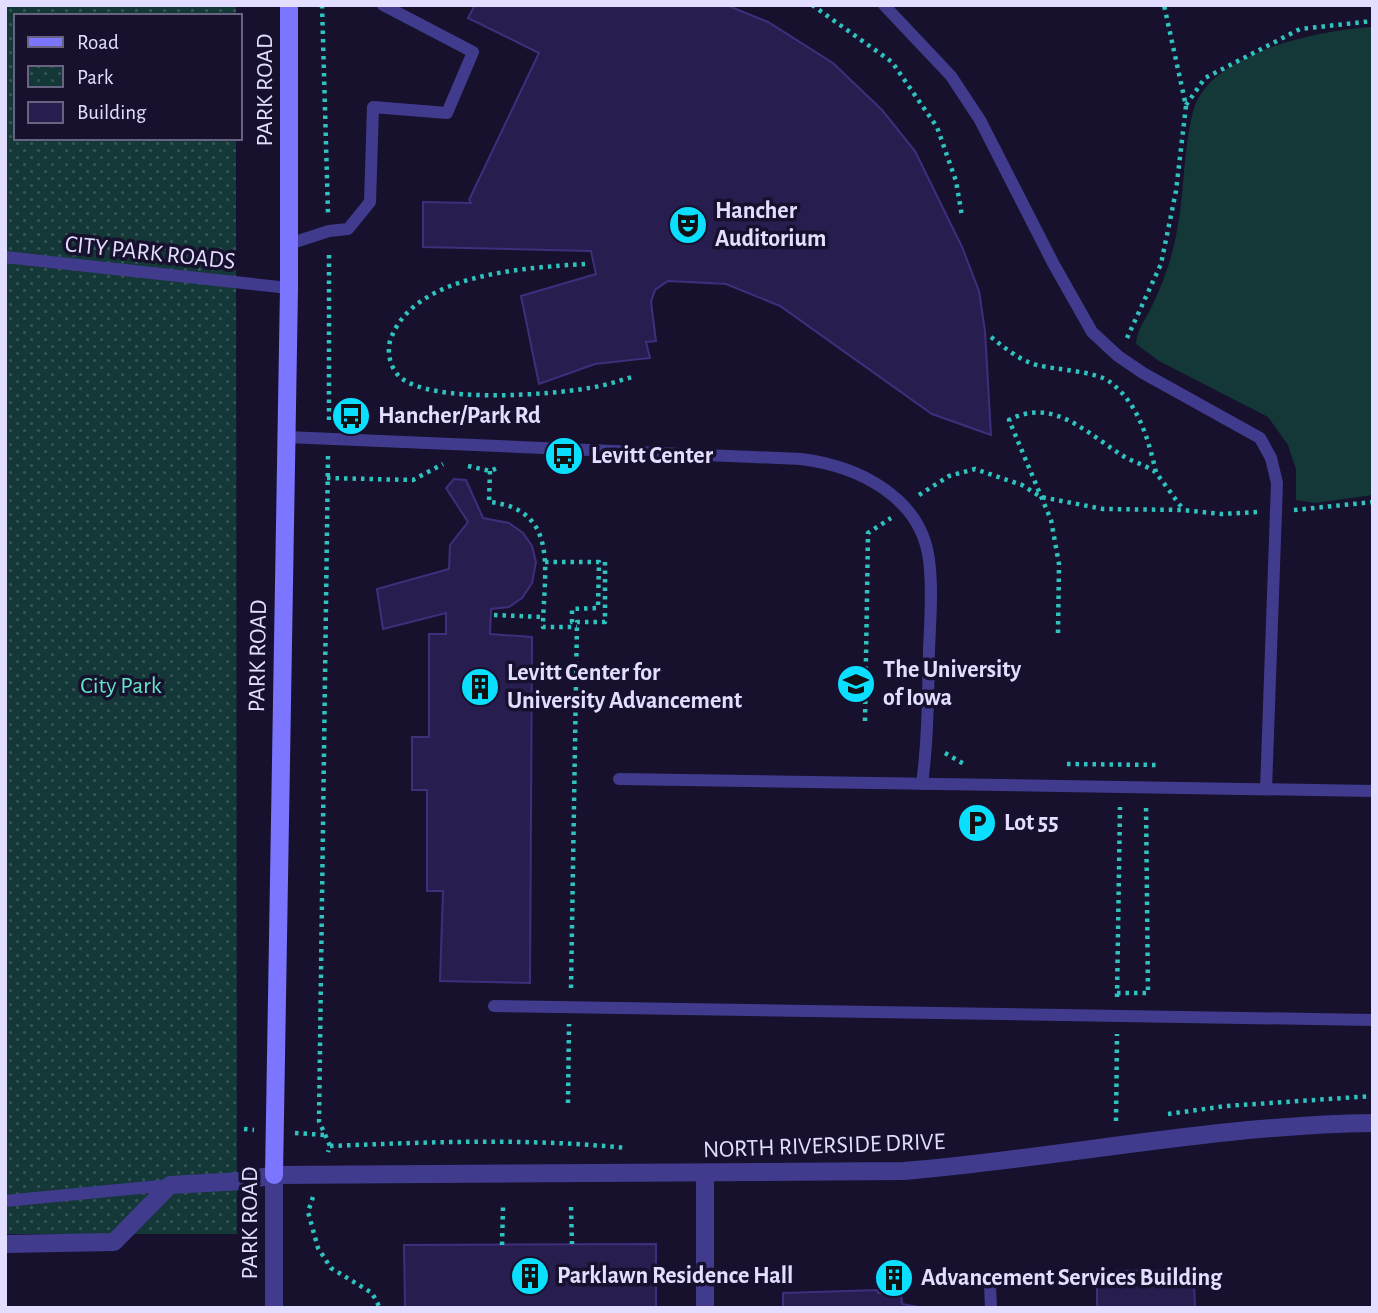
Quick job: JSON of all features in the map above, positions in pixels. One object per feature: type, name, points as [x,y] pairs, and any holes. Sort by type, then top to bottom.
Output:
[{"type":"main road","name":"PARK ROAD","points":[[274,1175],[289,288],[289,5]]},
{"type":"street","name":"NORTH RIVERSIDE DRIVE","points":[[170,1185],[242,1181],[274,1175],[904,1171],[976,1165],[1202,1134],[1373,1123]]},
{"type":"street","points":[[705,1174],[705,1308]]},
{"type":"street","name":"PARK ROAD","points":[[274,1175],[274,1308]]},
{"type":"street","points":[[5,1244],[114,1242],[170,1185]]},
{"type":"lane","points":[[289,244],[329,231],[348,229],[370,202],[373,107],[447,113],[473,51],[383,5]]},
{"type":"lane","points":[[884,5],[951,76],[1010,173],[1053,263],[1092,332],[1118,356],[1260,438],[1271,458],[1277,483],[1266,789]]},
{"type":"lane","name":"CITY PARK ROADS","points":[[5,257],[289,288]]},
{"type":"lane","points":[[286,437],[801,459],[840,466],[881,485],[905,508],[919,529],[929,557],[926,743],[922,784]]},
{"type":"lane","points":[[619,779],[1373,791]]},
{"type":"lane","points":[[494,1006],[1373,1020]]},
{"type":"lane","points":[[5,1201],[170,1185]]},
{"type":"lane","points":[[990,1285],[991,1308]]},
{"type":"path","points":[[322,5],[329,231],[329,437],[322,771],[319,1121],[330,1146],[308,1212],[318,1248],[331,1269],[372,1293],[380,1308]]},
{"type":"path","points":[[812,5],[892,62],[937,127],[956,181],[962,216]]},
{"type":"path","points":[[1108,380],[1161,264],[1176,191],[1186,106],[1164,5]]},
{"type":"path","points":[[1186,106],[1205,78],[1300,29],[1373,21]]},
{"type":"path","points":[[585,264],[540,267],[446,287],[416,304],[396,324],[388,346],[391,363],[401,377],[422,388],[459,393],[545,394],[592,388],[636,376]]},
{"type":"path","points":[[991,337],[1017,357],[1035,364],[1108,380],[1130,404],[1146,433],[1156,472],[1183,510]]},
{"type":"path","points":[[1058,633],[1059,564],[1051,520],[1009,420],[1024,412],[1058,415],[1089,430],[1136,464],[1156,472]]},
{"type":"path","points":[[490,471],[489,502],[516,509],[531,518],[542,536],[546,551],[543,627],[605,622],[605,559]]},
{"type":"path","points":[[865,722],[868,533],[892,517]]},
{"type":"path","points":[[545,562],[598,562],[598,608],[572,608],[572,622],[577,625]]},
{"type":"path","points":[[494,615],[543,617]]},
{"type":"path","points":[[568,1103],[577,625]]},
{"type":"path","points":[[1116,1121],[1119,764]]},
{"type":"path","points":[[1117,993],[1148,993],[1146,787]]},
{"type":"path","points":[[1164,1114],[1226,1106],[1373,1096]]},
{"type":"path","points":[[1103,1123],[1128,1119]]},
{"type":"path","points":[[330,1146],[445,1141],[568,1142],[634,1149]]},
{"type":"path","points":[[502,1245],[503,1207]]},
{"type":"path","points":[[571,1207],[572,1244]]},
{"type":"green space","name":"City Park","points":[[5,5],[236,5],[236,14],[14,14],[14,140],[236,140],[237,1234],[5,1234]]},
{"type":"green space","points":[[1373,27],[1373,495],[1315,503],[1296,500],[1296,469],[1288,445],[1268,417],[1159,361],[1136,344],[1139,330],[1157,295],[1172,253],[1178,228],[1189,128],[1203,91],[1220,74],[1269,48],[1325,33]]},
{"type":"building","name":"Hancher Auditorium","points":[[475,5],[726,5],[768,22],[833,63],[882,110],[915,151],[962,247],[979,291],[985,331],[991,435],[932,414],[780,306],[726,284],[668,281],[655,290],[651,302],[656,341],[646,342],[650,358],[595,364],[539,384],[521,296],[596,274],[591,251],[423,247],[423,202],[471,203],[469,200],[539,53],[468,18]]},
{"type":"building","name":"Levitt Center for University Advancement","points":[[454,479],[466,480],[483,518],[509,523],[523,533],[532,546],[536,562],[532,583],[522,598],[509,607],[491,609],[490,634],[532,637],[530,983],[440,981],[443,891],[427,891],[427,790],[412,790],[412,737],[429,737],[429,634],[446,634],[446,613],[383,629],[377,589],[449,569],[450,545],[468,522],[446,488]]},
{"type":"building","name":"Parklawn Residence Hall","points":[[656,1244],[656,1308],[405,1308],[404,1245]]},
{"type":"building","name":"Advancement Services Building","points":[[899,1265],[902,1304],[924,1308],[783,1308],[783,1293],[878,1290],[878,1293],[888,1293],[887,1266]]},
{"type":"building","points":[[1180,1270],[1180,1285],[1194,1285],[1195,1308],[1097,1308],[1097,1283],[1113,1283],[1113,1271]]},
{"type":"place","name":"Hancher Auditorium","points":[[688,225]]},
{"type":"place","name":"Hancher/Park Rd","points":[[351,416]]},
{"type":"place","name":"Levitt Center","points":[[564,456]]},
{"type":"place","name":"The University of Iowa","points":[[856,684]]},
{"type":"place","name":"Levitt Center for University Advancement","points":[[480,687]]},
{"type":"place","name":"Lot 55","points":[[977,823]]},
{"type":"place","name":"Parklawn Residence Hall","points":[[530,1276]]},
{"type":"place","name":"Advancement Services Building","points":[[894,1278]]}]
